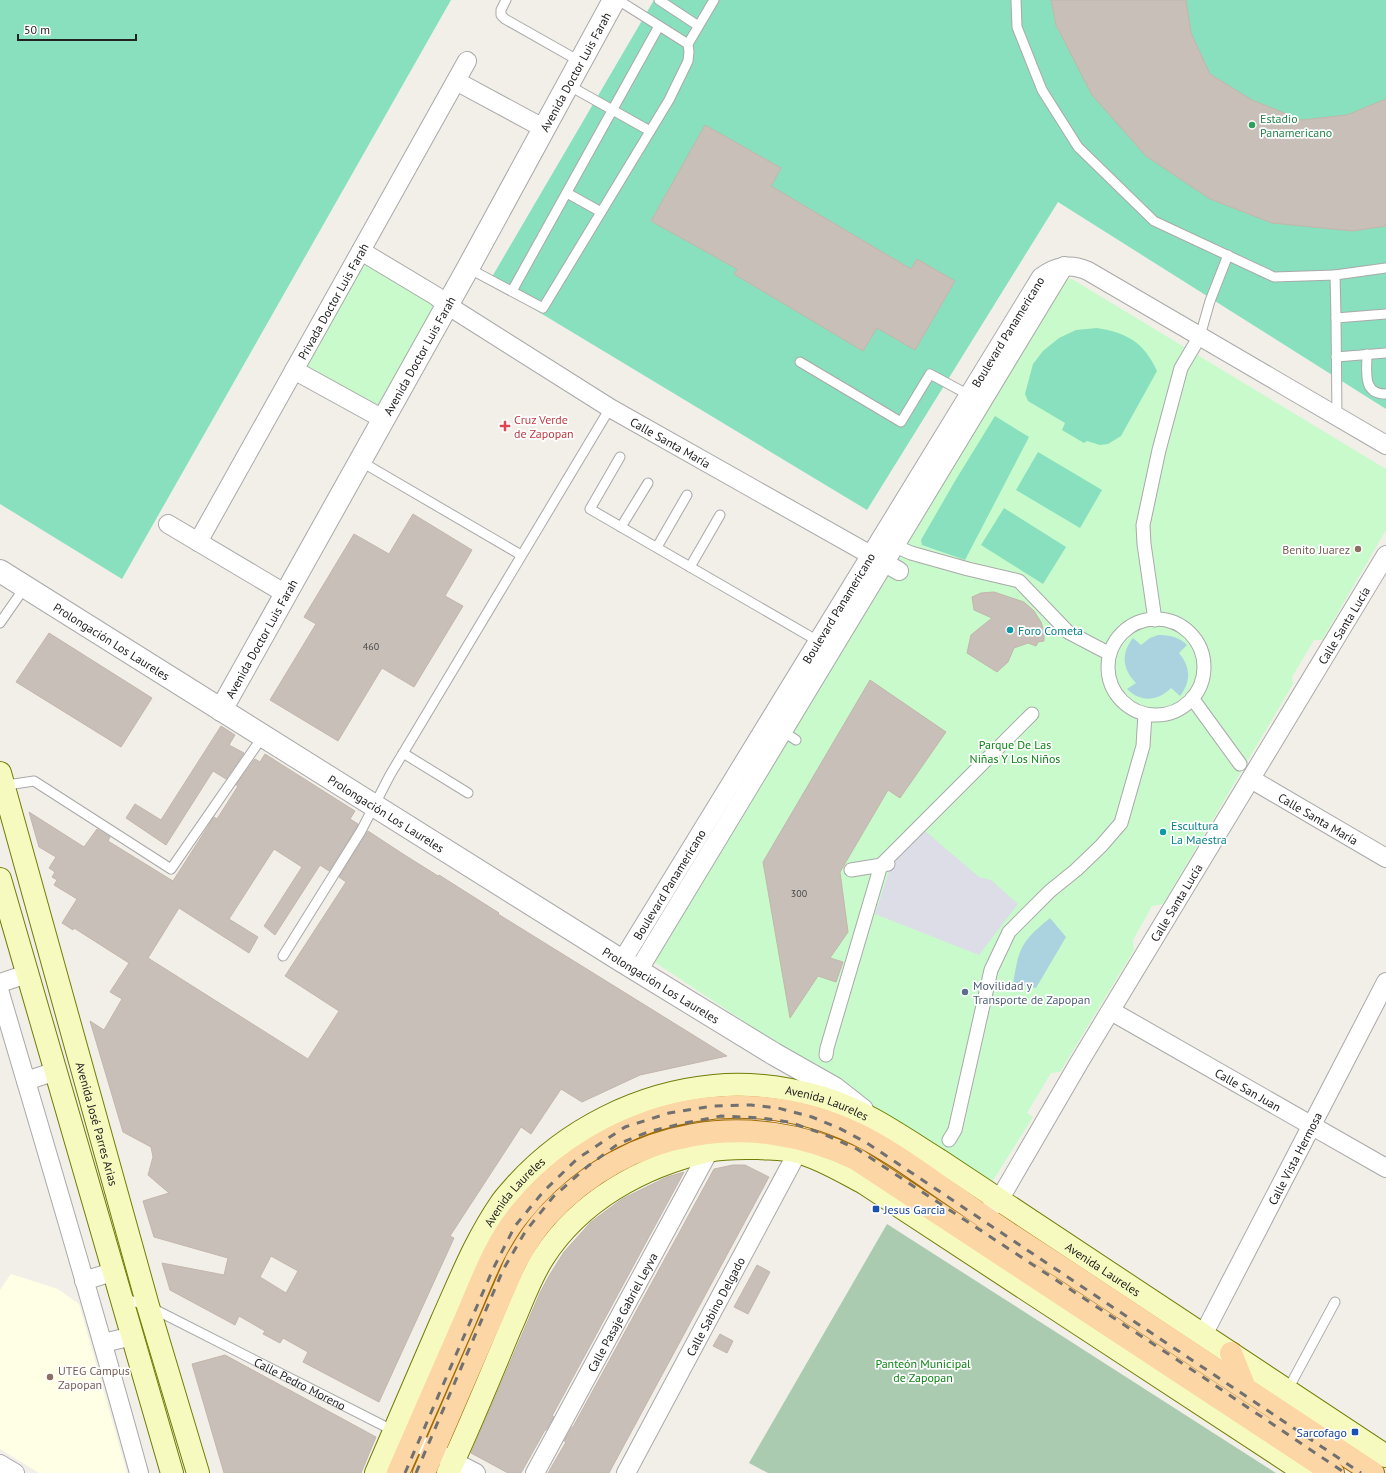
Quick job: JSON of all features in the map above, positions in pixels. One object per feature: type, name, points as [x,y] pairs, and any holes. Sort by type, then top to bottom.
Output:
[{"type":"main road","name":"Avenida José Parres Arias","points":[[1,777],[148,1306],[198,1473]]},
{"type":"main road","name":"Avenida José Parres Arias","points":[[0,879],[123,1298],[172,1473]]},
{"type":"main road","name":"Avenida Laureles","points":[[398,1473],[403,1436],[474,1246],[502,1201],[542,1158],[565,1141],[588,1127],[627,1107],[656,1097],[714,1086],[735,1085],[786,1089],[825,1098],[869,1116],[990,1211],[1245,1388],[1373,1473]]},
{"type":"main road","name":"Avenida Laureles","points":[[376,1473],[403,1436],[493,1255],[519,1214],[556,1174],[599,1145],[635,1127],[662,1118],[716,1107],[758,1106],[799,1113],[838,1126],[878,1145],[1203,1335],[1386,1456]]},
{"type":"main road","points":[[424,1473],[516,1261],[547,1216],[564,1199],[605,1168],[644,1148],[669,1140],[708,1132],[731,1131],[775,1134],[801,1146]]},
{"type":"main road","points":[[451,1467],[536,1271],[563,1231],[584,1211],[616,1187],[652,1169],[709,1151],[728,1148],[826,1146],[856,1159],[970,1241],[1038,1296],[1306,1473]]},
{"type":"main road","points":[[970,1241],[1031,1275],[1333,1473]]},
{"type":"main road","points":[[1031,1275],[1038,1296]]},
{"type":"main road","points":[[1230,1353],[1245,1388]]},
{"type":"street","name":"Avenida Doctor Luis Farah","points":[[221,710],[448,305],[614,0]]},
{"type":"street","name":"Privada Doctor Luis Farah","points":[[198,542],[467,61]]},
{"type":"street","points":[[456,80],[545,129]]},
{"type":"street","name":"Calle Santa María","points":[[361,251],[436,296],[610,408],[884,563]]},
{"type":"street","points":[[1064,266],[1079,267],[1088,271],[1386,445]]},
{"type":"street","name":"Boulevard Panamericano","points":[[630,966],[818,641],[884,563],[969,395],[1041,277],[1049,271],[1064,266]]},
{"type":"street","name":"Boulevard Panamericano","points":[[630,966],[789,736],[884,563],[1064,266]]},
{"type":"street","points":[[1155,620],[1144,544],[1144,525],[1159,450],[1181,368],[1200,336]]},
{"type":"street","points":[[294,370],[383,419]]},
{"type":"street","points":[[168,524],[286,594]]},
{"type":"street","points":[[894,546],[911,554],[968,569],[1019,580],[1068,632],[1110,654]]},
{"type":"street","name":"Calle Santa Lucía","points":[[970,1241],[1002,1195],[1111,1011],[1386,555]]},
{"type":"street","name":"Prolongación Los Laureles","points":[[0,571],[630,966],[774,1054],[834,1088],[869,1116]]},
{"type":"street","points":[[1155,620],[1172,622],[1189,633],[1197,644],[1202,655],[1203,669],[1201,682],[1192,698],[1185,705],[1172,712],[1159,715],[1145,714],[1135,711],[1127,706],[1113,690],[1108,675],[1110,654],[1117,639],[1127,629],[1144,621],[1155,620]]},
{"type":"street","points":[[1192,698],[1240,764]]},
{"type":"street","points":[[826,1055],[886,864],[1032,714]]},
{"type":"street","points":[[949,1140],[955,1130],[991,970],[1009,932],[1050,891],[1076,870],[1096,851],[1121,823],[1143,746],[1145,714]]},
{"type":"street","name":"Calle Santa María","points":[[1251,778],[1386,858]]},
{"type":"street","points":[[850,870],[886,864]]},
{"type":"street","points":[[0,983],[28,974]]},
{"type":"street","name":"Calle Vista Hermosa","points":[[1203,1335],[1386,982]]},
{"type":"street","points":[[0,993],[103,1343],[139,1473]]},
{"type":"street","name":"Calle San Juan","points":[[1111,1011],[1386,1168]]},
{"type":"street","points":[[761,1086],[771,1080],[776,1070],[776,1059],[774,1054]]},
{"type":"street","points":[[26,1081],[56,1071]]},
{"type":"street","name":"Calle Sabino Delgado","points":[[626,1473],[801,1146]]},
{"type":"street","name":"Calle Pasaje Gabriel Leyva","points":[[535,1473],[709,1151]]},
{"type":"street","points":[[84,1281],[115,1271]]},
{"type":"street","points":[[103,1343],[133,1336]]},
{"type":"street","name":"Calle Pedro Moreno","points":[[403,1436],[434,1451],[451,1467],[476,1473]]},
{"type":"street","points":[[0,1464],[15,1473]]},
{"type":"lane","points":[[506,0],[501,10],[501,15],[505,19],[581,62]]},
{"type":"lane","points":[[618,0],[688,44]]},
{"type":"lane","points":[[659,0],[697,25]]},
{"type":"lane","points":[[468,268],[543,308],[669,100],[688,61],[688,44],[697,25],[714,0]]},
{"type":"lane","points":[[1016,0],[1017,27],[1042,90],[1078,147],[1154,221],[1274,276],[1335,275],[1386,268]]},
{"type":"lane","points":[[512,291],[659,26]]},
{"type":"lane","points":[[568,85],[650,131]]},
{"type":"lane","points":[[566,193],[601,212]]},
{"type":"lane","points":[[1200,336],[1210,301],[1228,256]]},
{"type":"lane","points":[[1335,275],[1337,416]]},
{"type":"lane","points":[[1336,318],[1386,314]]},
{"type":"lane","points":[[1336,357],[1386,353]]},
{"type":"lane","points":[[1367,354],[1368,383],[1370,389],[1378,394],[1386,394]]},
{"type":"lane","points":[[800,362],[901,422],[930,374],[969,395]]},
{"type":"lane","points":[[283,956],[361,831],[404,753],[610,408]]},
{"type":"lane","points":[[620,457],[590,509],[818,641]]},
{"type":"lane","points":[[360,461],[521,555]]},
{"type":"lane","points":[[621,527],[648,482]]},
{"type":"lane","points":[[657,547],[687,495]]},
{"type":"lane","points":[[690,566],[720,515]]},
{"type":"lane","points":[[0,623],[25,587]]},
{"type":"lane","points":[[1,777],[14,784],[34,781],[171,869],[263,736]]},
{"type":"lane","points":[[404,753],[468,793]]},
{"type":"lane","name":"Calle Pedro Moreno","points":[[123,1298],[148,1306],[403,1436]]},
{"type":"lane","points":[[1287,1391],[1335,1302]]},
{"type":"shaded area","points":[[925,831],[979,877],[991,880],[1018,904],[979,955],[875,914],[892,863]]},
{"type":"shaded area","name":"UTEG Campus Zapopan","points":[[11,1274],[58,1289],[79,1304],[127,1473],[39,1473],[0,1449],[0,1290]]},
{"type":"green space","points":[[0,0],[451,0],[122,579],[0,504]]},
{"type":"green space","points":[[654,0],[1386,0],[1386,409],[1058,202],[867,510],[489,282]]},
{"type":"green space","points":[[365,260],[440,302],[380,408],[306,367]]},
{"type":"green space","name":"Parque De Las Niñas Y Los Niños","points":[[1059,278],[1072,279],[1386,469],[1386,530],[1322,640],[1314,640],[1292,677],[1293,684],[1163,904],[1152,906],[1133,940],[1134,950],[1060,1072],[1051,1073],[1027,1113],[1033,1117],[992,1182],[983,1180],[656,963],[653,959]]},
{"type":"green space","points":[[1097,328],[1126,336],[1133,340],[1146,353],[1157,371],[1121,436],[1108,444],[1100,445],[1087,441],[1084,443],[1062,430],[1065,423],[1028,401],[1025,394],[1033,364],[1043,351],[1059,338],[1076,330]]},
{"type":"green space","points":[[995,416],[1029,437],[965,560],[922,545],[921,540]]},
{"type":"green space","points":[[1038,452],[1102,490],[1080,528],[1016,490]]},
{"type":"green space","points":[[1004,508],[1066,547],[1043,584],[981,545]]},
{"type":"green space","name":"Panteón Municipal de Zapopan","points":[[887,1224],[1276,1473],[768,1473],[749,1463]]},
{"type":"water","points":[[1158,635],[1174,637],[1187,645],[1179,653],[1186,664],[1188,680],[1184,691],[1180,696],[1171,688],[1161,696],[1155,698],[1149,699],[1138,697],[1127,689],[1136,683],[1131,678],[1126,667],[1126,649],[1133,638],[1141,645],[1150,638]]},
{"type":"water","points":[[1050,918],[1066,937],[1036,988],[1013,984],[1017,961],[1023,946],[1033,933]]},
{"type":"building","name":"Estadio Panamericano","points":[[1051,0],[1186,0],[1191,33],[1210,74],[1252,100],[1302,120],[1347,115],[1386,99],[1386,226],[1353,231],[1272,223],[1210,199],[1146,156],[1092,95],[1056,25]]},
{"type":"building","points":[[705,125],[781,168],[771,186],[911,269],[917,259],[955,281],[915,350],[877,328],[863,351],[734,274],[737,269],[651,221]]},
{"type":"building","points":[[413,514],[472,550],[445,596],[463,606],[414,687],[382,668],[338,741],[270,700],[316,624],[304,617],[354,534],[389,554]]},
{"type":"building","name":"Foro Cometa","points":[[994,592],[1024,602],[1034,611],[1041,622],[1044,632],[1044,641],[1038,642],[1036,646],[1028,643],[1014,648],[1008,662],[997,672],[967,653],[971,635],[992,618],[974,610],[972,597],[981,593]]},
{"type":"building","points":[[49,633],[152,698],[121,747],[16,682]]},
{"type":"building","points":[[870,680],[946,732],[900,798],[888,790],[840,872],[848,932],[830,958],[843,962],[836,982],[818,976],[790,1018],[763,862]]},
{"type":"building","points":[[221,726],[235,735],[229,745],[244,753],[226,779],[213,771],[166,845],[126,818],[135,804],[161,820]]},
{"type":"building","points":[[265,754],[355,811],[350,819],[358,824],[356,828],[329,871],[320,865],[275,935],[264,926],[302,867],[274,849],[229,919],[258,937],[249,953],[179,908],[148,958],[308,1059],[339,1011],[285,976],[346,882],[339,877],[368,831],[499,913],[498,914],[727,1056],[640,1075],[582,1102],[561,1089],[531,1134],[521,1127],[450,1236],[454,1238],[379,1402],[303,1362],[308,1352],[283,1338],[280,1343],[263,1334],[265,1331],[239,1316],[235,1325],[170,1290],[162,1263],[224,1275],[228,1258],[154,1237],[143,1201],[169,1193],[148,1175],[153,1157],[151,1147],[123,1132],[90,1021],[104,1030],[122,999],[110,992],[129,963],[74,928],[73,930],[62,923],[77,899],[54,885],[57,880],[52,877],[55,872],[49,868],[56,857],[39,847],[29,812],[84,847],[97,829],[110,837],[108,841],[173,881],[214,817],[217,819],[238,786],[236,785],[254,760],[255,759],[260,762]],"holes":[[[271,1256],[298,1271],[286,1293],[260,1277]]]},
{"type":"building","points":[[733,1165],[745,1165],[769,1177],[609,1473],[548,1473],[566,1442],[564,1441],[714,1169]]},
{"type":"building","points":[[684,1172],[552,1416],[554,1417],[521,1473],[508,1473],[471,1453],[540,1293],[564,1252],[591,1222],[622,1199],[667,1177]]},
{"type":"building","points":[[757,1265],[770,1272],[748,1314],[734,1307]]},
{"type":"building","points":[[720,1334],[733,1341],[727,1353],[713,1346]]},
{"type":"building","points":[[225,1355],[376,1437],[361,1473],[224,1473],[192,1364]]},
{"type":"railway","points":[[405,1473],[493,1269],[515,1226],[543,1192],[577,1159],[625,1127],[669,1113],[713,1106],[751,1105],[778,1108],[812,1117],[839,1128],[867,1143],[1361,1473]]},
{"type":"railway","points":[[416,1473],[503,1270],[525,1232],[553,1197],[588,1166],[618,1144],[648,1132],[721,1116],[761,1118],[789,1122],[821,1133],[857,1149],[1173,1357],[1345,1473]]},
{"type":"place","name":"Estadio Panamericano","points":[[1252,125]]},
{"type":"place","name":"Cruz Verde de Zapopan","points":[[505,426]]},
{"type":"place","name":"Benito Juarez","points":[[1358,549]]},
{"type":"place","name":"Foro Cometa","points":[[1010,630]]},
{"type":"place","name":"Escultura La Maestra","points":[[1163,832]]},
{"type":"place","name":"Movilidad y Transporte de Zapopan","points":[[965,992]]},
{"type":"place","name":"Jesus Garcia","points":[[876,1209]]},
{"type":"place","name":"UTEG Campus Zapopan","points":[[50,1377]]},
{"type":"place","name":"Sarcofago","points":[[1355,1432]]}]
